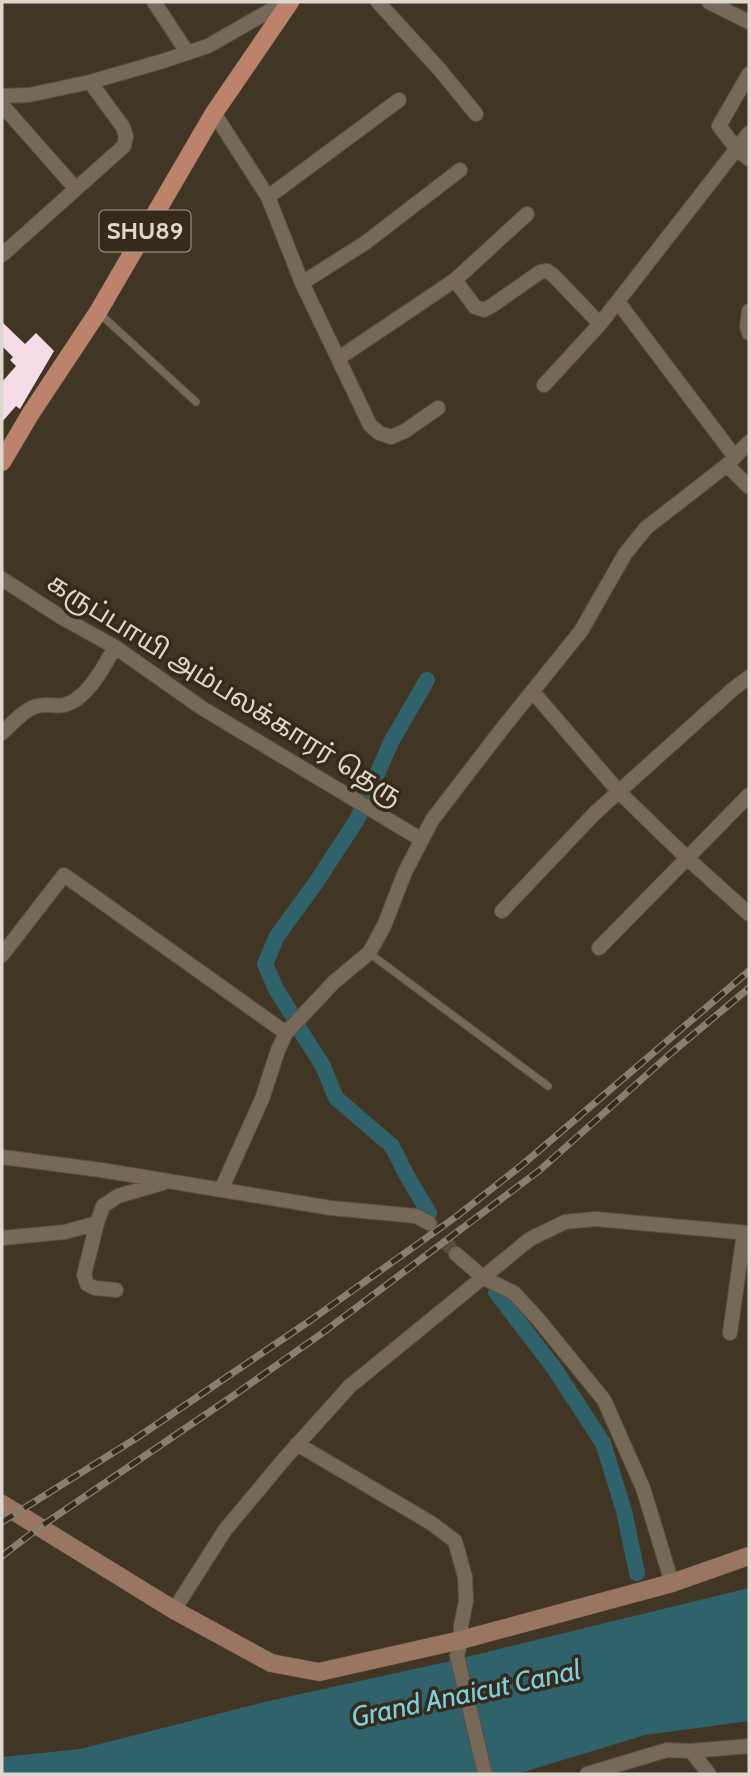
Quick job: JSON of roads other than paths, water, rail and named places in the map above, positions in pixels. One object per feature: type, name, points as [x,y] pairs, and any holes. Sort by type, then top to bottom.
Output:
[{"type":"main road","name":"SHU89","points":[[2,462],[98,312],[214,113],[288,2]]},
{"type":"main road","points":[[2,1504],[174,1610],[271,1663],[319,1672],[459,1648],[672,1583],[749,1556]]},
{"type":"street","points":[[154,2],[187,52]]},
{"type":"street","points":[[2,96],[30,95],[90,82],[163,61],[208,46],[288,2]]},
{"type":"street","points":[[378,2],[440,70],[475,114]]},
{"type":"street","points":[[709,2],[749,22]]},
{"type":"street","points":[[749,74],[719,126],[737,149],[749,159]]},
{"type":"street","points":[[2,255],[124,146],[126,136],[123,127],[90,82]]},
{"type":"street","points":[[268,197],[399,100]]},
{"type":"street","points":[[2,105],[76,189]]},
{"type":"street","points":[[214,113],[268,197],[302,283],[370,425],[379,433],[391,437],[405,431],[438,408]]},
{"type":"street","points":[[544,385],[618,302],[749,133]]},
{"type":"street","points":[[302,283],[365,243],[460,170]]},
{"type":"street","points":[[338,358],[455,280],[527,214]]},
{"type":"street","points":[[455,280],[475,307],[484,310],[540,272],[547,271],[600,324]]},
{"type":"street","points":[[618,302],[749,487]]},
{"type":"street","points":[[749,311],[749,333]]},
{"type":"street","points":[[221,1190],[262,1099],[286,1033],[334,982],[369,953],[384,926],[405,872],[432,820],[581,631],[625,554],[646,528],[731,461],[749,442]]},
{"type":"street","name":"கருப்பாயி அம்பலக்காரர் தெரு","points":[[2,579],[61,617],[115,647],[202,708],[422,840]]},
{"type":"street","points":[[2,733],[24,712],[38,705],[65,705],[81,696],[97,677],[115,647]]},
{"type":"street","points":[[502,911],[596,813],[749,677]]},
{"type":"street","points":[[533,692],[619,792],[749,914]]},
{"type":"street","points":[[599,948],[749,795]]},
{"type":"street","points":[[2,955],[64,875],[286,1033]]},
{"type":"street","points":[[2,1157],[102,1170],[331,1208],[416,1216],[429,1223]]},
{"type":"street","points":[[116,1290],[95,1288],[88,1284],[84,1275],[103,1206],[118,1196],[168,1182]]},
{"type":"street","points":[[174,1610],[225,1530],[350,1386],[530,1239],[565,1222],[595,1219],[747,1233],[730,1333]]},
{"type":"street","points":[[2,1238],[65,1232],[97,1223]]},
{"type":"street","points":[[456,1254],[484,1278],[514,1293],[604,1400],[643,1488],[672,1583]]},
{"type":"street","points":[[298,1444],[431,1523],[455,1541],[465,1577],[466,1601],[459,1648],[485,1774]]},
{"type":"street","points":[[587,1774],[667,1750],[691,1751],[749,1745]]},
{"type":"street","points":[[691,1751],[709,1774]]},
{"type":"lane","points":[[98,312],[196,401]]},
{"type":"lane","points":[[369,953],[548,1086]]},
{"type":"water","name":"Grand Anaicut Canal","points":[[749,1588],[749,1721],[645,1735],[517,1774],[2,1774],[2,1757],[80,1749],[269,1701],[446,1662]]},
{"type":"waterway","points":[[291,1013],[265,964],[277,936],[358,818],[391,742],[427,680]]},
{"type":"waterway","points":[[300,1030],[323,1066],[336,1098],[392,1146],[429,1213]]},
{"type":"waterway","points":[[496,1292],[554,1368],[603,1443],[624,1511],[637,1573]]},
{"type":"tunnel","points":[[429,1223],[456,1254]]},
{"type":"railway","points":[[2,1522],[135,1439],[311,1320],[457,1216],[522,1165],[749,971]]},
{"type":"railway","points":[[2,1556],[321,1334],[540,1170],[670,1054],[749,988]]}]
